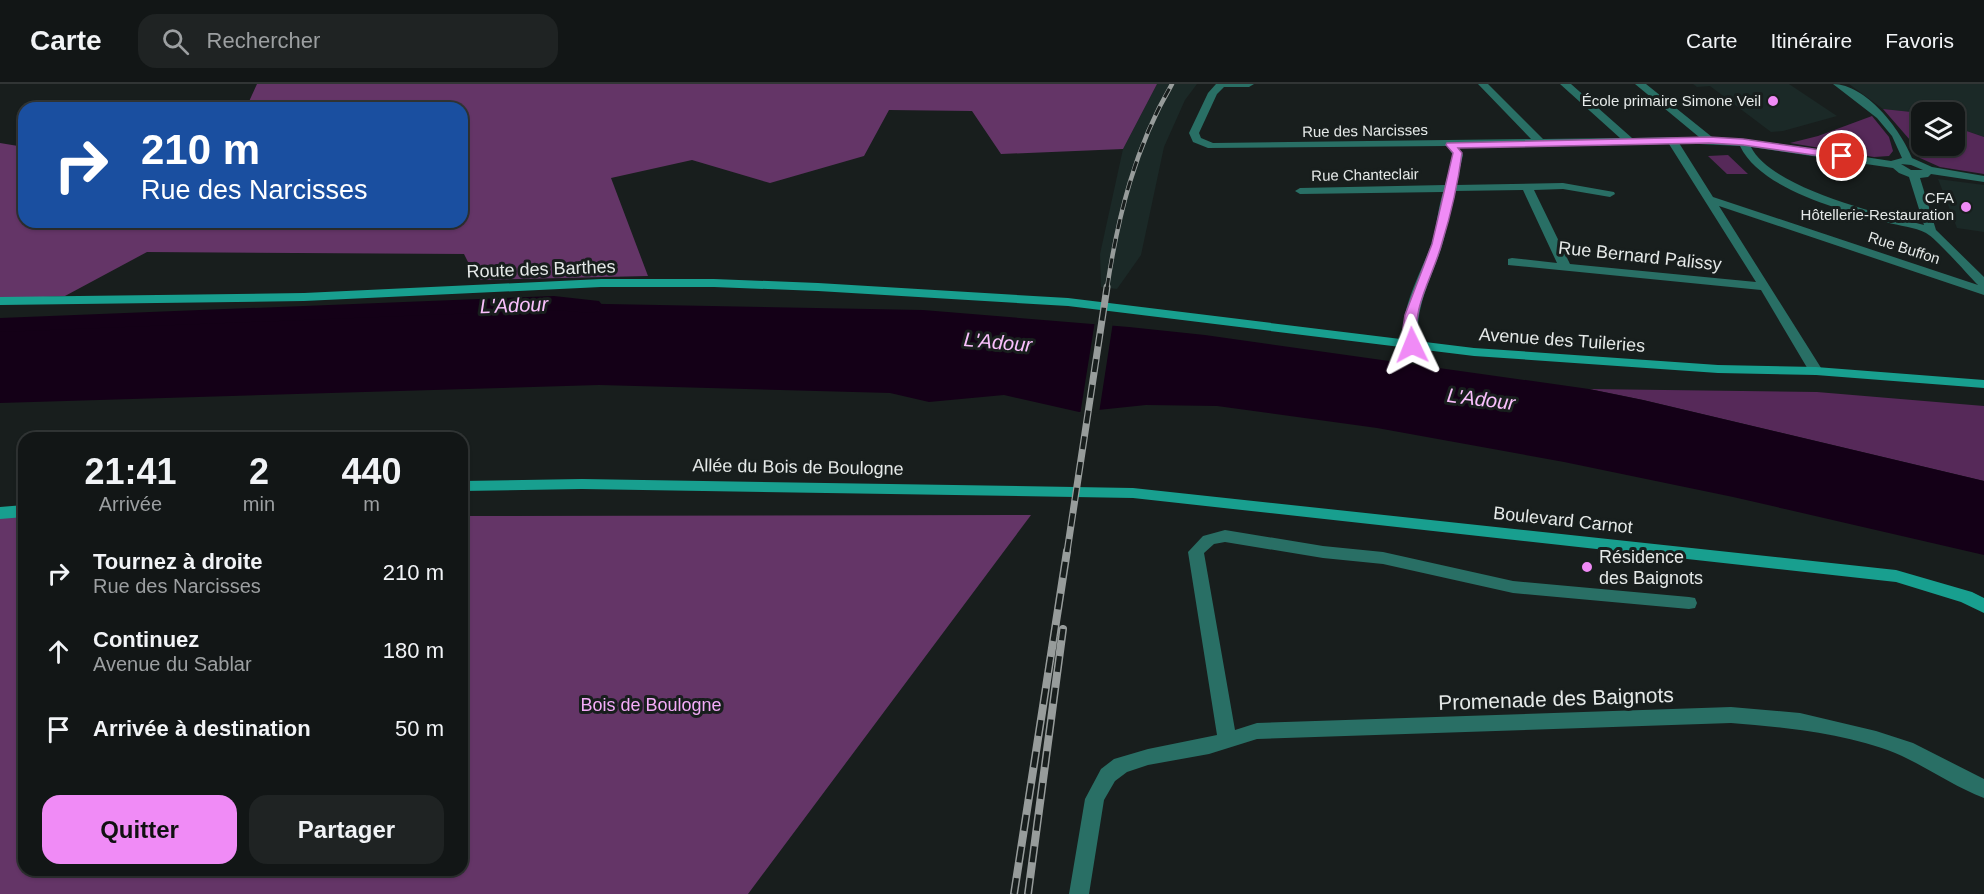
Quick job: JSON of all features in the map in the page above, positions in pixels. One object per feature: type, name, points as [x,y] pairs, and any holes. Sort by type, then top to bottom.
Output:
[{"type":"main road","name":"Route des Barthes","points":[[0,301],[304,297],[601,284],[714,283],[818,287],[1138,309]]},
{"type":"main road","name":"Avenue des Tuileries","points":[[1138,309],[1412,345],[1651,365],[1816,371],[1984,384]]},
{"type":"main road","name":"Allée du Bois de Boulogne","points":[[468,486],[582,484],[1132,494]]},
{"type":"main road","name":"Boulevard Carnot","points":[[1132,494],[1896,576],[1966,597],[1984,606]]},
{"type":"main road","points":[[0,513],[18,512]]},
{"type":"street","points":[[1221,84],[1249,84]]},
{"type":"street","name":"Rue des Narcisses","points":[[1221,84],[1213,93],[1194,133],[1197,140],[1212,146],[1451,145],[1709,140],[1743,142],[1895,165]]},
{"type":"street","points":[[1483,84],[1540,142]]},
{"type":"street","points":[[1565,84],[1628,140]]},
{"type":"street","points":[[1640,84],[1709,140]]},
{"type":"street","points":[[1838,84],[1863,100],[1889,125],[1900,138],[1908,161]]},
{"type":"street","points":[[1672,141],[1708,199]]},
{"type":"street","points":[[1743,142],[1747,155],[1755,164],[1792,187],[1931,231],[1984,284]]},
{"type":"street","points":[[1412,345],[1408,328],[1411,315],[1437,244],[1458,155],[1451,145]]},
{"type":"street","points":[[1929,170],[1927,174],[1914,174],[1901,170],[1895,165],[1897,161],[1908,161],[1922,165],[1929,170],[1984,179]]},
{"type":"street","points":[[1914,174],[1931,231]]},
{"type":"street","name":"Rue Chanteclair","points":[[1300,191],[1563,186],[1610,194]]},
{"type":"street","points":[[1527,187],[1565,267]]},
{"type":"street","name":"Rue Bernard Palissy","points":[[1708,199],[1816,371]]},
{"type":"street","name":"Rue Buffon","points":[[1708,199],[1984,291]]},
{"type":"street","name":"Rue Bernard Palissy","points":[[1512,262],[1765,287]]},
{"type":"street","points":[[1227,740],[1196,552],[1205,541],[1216,537],[1235,537],[1323,552],[1383,558],[1513,587],[1689,603]]},
{"type":"street","name":"Promenade des Baignots","points":[[1079,894],[1095,799],[1108,775],[1121,765],[1148,757],[1179,753],[1257,731],[1428,727],[1594,718],[1731,716],[1800,721],[1876,739],[1906,749],[1984,789]]},
{"type":"shaded area","points":[[1157,84],[1197,84],[1185,100],[1164,147],[1141,255],[1117,289],[1101,287],[1100,254],[1123,149]]},
{"type":"shaded area","name":"École primaire Simone Veil","points":[[1693,84],[1789,84],[1837,116],[1783,131],[1771,132],[1710,86],[1697,87]]},
{"type":"shaded area","points":[[1849,84],[1984,84],[1984,137],[1965,130],[1965,102],[1911,102],[1911,112],[1883,109]]},
{"type":"shaded area","points":[[1883,109],[1911,112],[1911,142]]},
{"type":"shaded area","points":[[1872,116],[1889,137],[1893,151],[1889,156],[1874,157],[1790,143],[1818,136]]},
{"type":"shaded area","points":[[1965,130],[1984,137],[1984,174],[1940,167],[1919,156],[1965,156]]},
{"type":"shaded area","points":[[1728,155],[1748,174],[1727,174],[1708,156]]},
{"type":"shaded area","name":"CFA Hôtellerie-Restauration","points":[[1938,179],[1984,185],[1984,232],[1957,228]]},
{"type":"shaded area","points":[[1589,389],[1817,392],[1984,406],[1984,481],[1643,400]]},
{"type":"green space","points":[[257,84],[1157,84],[1123,149],[1001,154],[972,111],[889,110],[864,156],[770,183],[692,160],[611,178],[648,276],[477,280],[464,254],[147,252],[65,296],[0,299],[0,143],[18,146],[18,228],[468,228],[468,102],[249,102]]},
{"type":"green space","name":"Bois de Boulogne","points":[[1031,515],[748,894],[0,894],[0,517],[18,517],[18,876],[468,876],[468,516]]},
{"type":"water","points":[[554,303],[923,310],[1129,327],[1205,335],[1589,389],[1984,481],[1984,555],[1733,497],[1564,462],[1377,428],[1217,406],[1146,405],[1079,412],[1004,395],[929,402],[890,393],[599,385],[0,403],[0,325]]},
{"type":"pier","points":[[1095,321],[1113,322],[1099,413],[1080,415]]},
{"type":"waterway","name":"L'Adour","points":[[0,325],[554,303],[591,306]]},
{"type":"railway","points":[[1107,288],[1123,208],[1138,157],[1172,84]]},
{"type":"railway","points":[[1067,552],[1107,287]]},
{"type":"railway","points":[[1014,894],[1067,551]]},
{"type":"railway","points":[[1028,894],[1063,629]]},
{"type":"place","name":"École primaire Simone Veil","points":[[1773,101]]},
{"type":"place","name":"CFA Hôtellerie-Restauration","points":[[1966,207]]},
{"type":"place","name":"Résidence des Baignots","points":[[1587,567]]},
{"type":"route","points":[[1412,345],[1408,328],[1411,315],[1437,244],[1447,196],[1453,181],[1458,155],[1451,145],[1562,141],[1709,140],[1743,142],[1842,156]]}]
